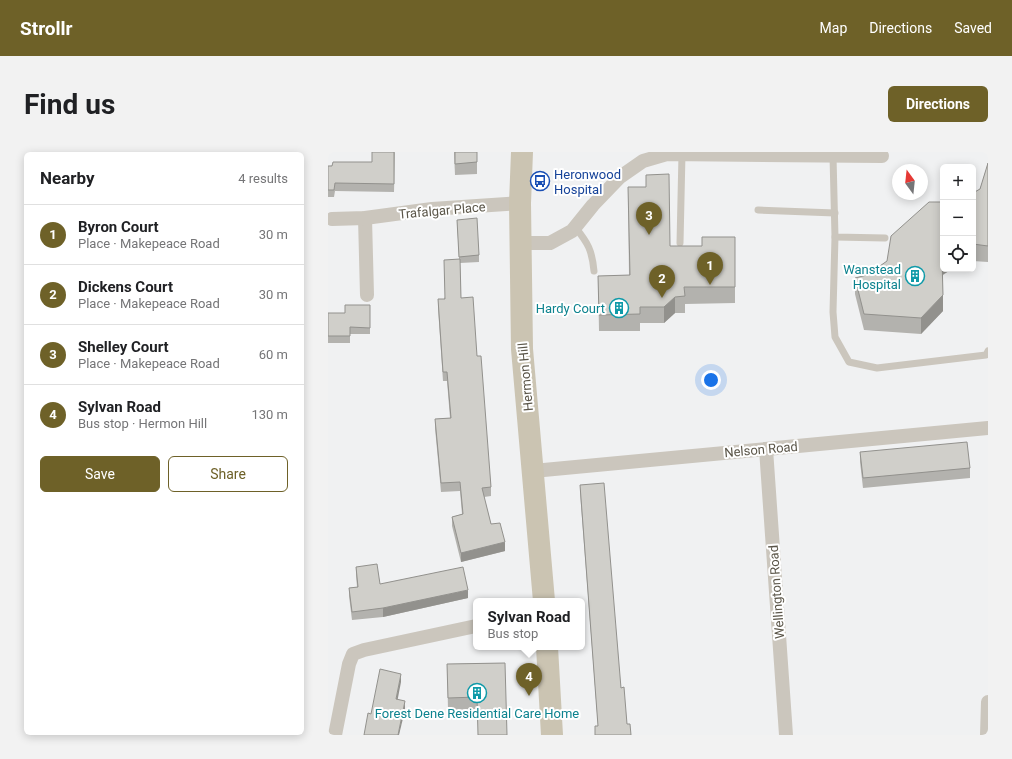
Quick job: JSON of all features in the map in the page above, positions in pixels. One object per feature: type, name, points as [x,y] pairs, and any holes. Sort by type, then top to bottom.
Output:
[{"type":"main road","name":"Hermon Hill","points":[[522,152],[520,203],[522,349],[544,598]]},
{"type":"main road","points":[[547,650],[552,735]]},
{"type":"street","points":[[521,243],[550,243],[572,231],[620,177],[643,161],[667,154],[882,156]]},
{"type":"street","name":"Trafalgar Place","points":[[332,219],[365,218],[432,209],[520,203]]},
{"type":"street","points":[[365,218],[367,295]]},
{"type":"street","name":"Nelson Road","points":[[533,471],[988,428]]},
{"type":"street","name":"Wellington Road","points":[[766,449],[786,735]]},
{"type":"street","points":[[335,735],[349,664],[353,654],[364,650],[473,627]]},
{"type":"street","points":[[988,702],[988,735]]},
{"type":"lane","points":[[680,243],[682,154]]},
{"type":"lane","points":[[833,156],[835,237],[833,312],[835,337],[849,362],[876,368],[986,355],[988,351]]},
{"type":"lane","points":[[758,210],[834,213]]},
{"type":"lane","points":[[575,227],[588,243],[592,254],[594,271]]},
{"type":"lane","points":[[835,237],[885,238]]},
{"type":"building","points":[[372,152],[394,152],[394,184],[335,183],[334,190],[328,190],[328,166],[332,166],[333,162],[372,162]]},
{"type":"building","points":[[455,152],[477,152],[477,162],[455,164]]},
{"type":"building","points":[[988,163],[988,246],[976,244],[976,191],[980,189]]},
{"type":"building","points":[[669,174],[670,246],[702,246],[702,237],[735,237],[735,287],[684,287],[685,296],[675,297],[664,307],[640,307],[640,314],[599,315],[598,276],[630,275],[628,187],[646,187],[646,175]]},
{"type":"building","name":"Wanstead Hospital","points":[[929,202],[940,202],[940,272],[942,272],[943,295],[921,318],[864,314],[855,278],[867,275],[887,261],[891,236]]},
{"type":"building","points":[[477,218],[479,255],[459,257],[457,220]]},
{"type":"building","points":[[460,259],[461,298],[473,297],[477,356],[481,356],[491,487],[482,488],[491,524],[500,523],[505,542],[461,553],[452,517],[463,514],[460,482],[441,483],[435,419],[451,418],[447,372],[443,372],[438,299],[445,299],[444,260]]},
{"type":"building","points":[[345,305],[370,305],[370,328],[350,327],[350,336],[328,336],[328,313],[345,313]]},
{"type":"building","points":[[967,442],[970,468],[863,478],[860,452]]},
{"type":"building","points":[[604,483],[621,688],[624,687],[627,724],[630,724],[631,735],[595,735],[595,726],[598,726],[580,485]]},
{"type":"building","points":[[377,564],[380,584],[463,567],[468,590],[383,608],[352,612],[349,588],[358,587],[356,567]]},
{"type":"building","name":"Forest Dene Residential Care Home","points":[[505,663],[507,735],[478,735],[477,697],[448,698],[447,664]]},
{"type":"building","points":[[380,669],[401,674],[396,699],[405,701],[398,735],[364,735],[368,713],[371,714]]},
{"type":"place","name":"Heronwood Hospital","points":[[540,181]]},
{"type":"place","name":"Shelley Court","points":[[649,235]]},
{"type":"place","name":"Wanstead Hospital","points":[[915,276]]},
{"type":"place","name":"Byron Court","points":[[710,285]]},
{"type":"place","name":"Dickens Court","points":[[662,298]]},
{"type":"place","name":"Hardy Court","points":[[619,308]]},
{"type":"place","name":"Forest Dene Residential Care Home","points":[[477,693]]},
{"type":"place","name":"Sylvan Road","points":[[529,696]]}]
